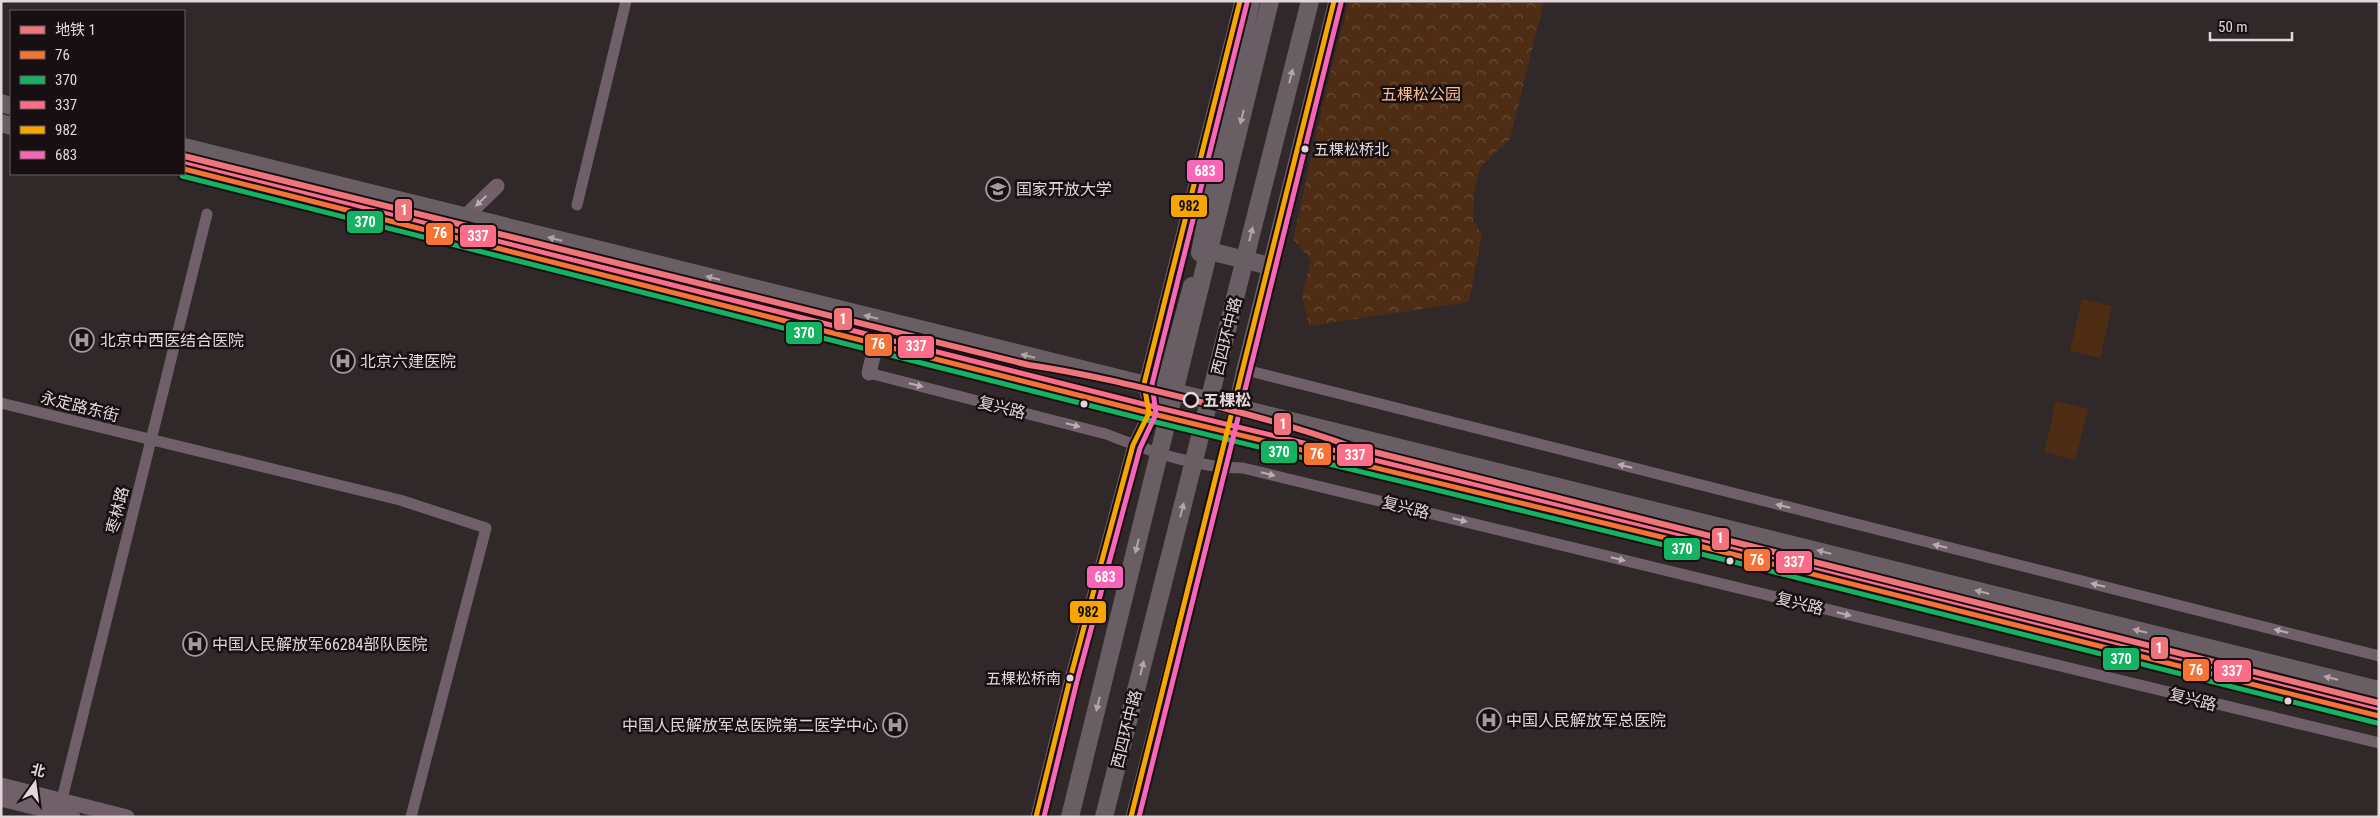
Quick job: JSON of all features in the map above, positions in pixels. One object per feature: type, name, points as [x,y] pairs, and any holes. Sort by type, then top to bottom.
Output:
[{"type":"highway","points":[[1149,413],[1164,388],[1202,249],[1214,177],[1251,1]]},
{"type":"highway","name":"西四环中路","points":[[1070,817],[1270,1]]},
{"type":"highway","name":"西四环中路","points":[[1104,817],[1310,1]]},
{"type":"highway","points":[[185,147],[2379,690]]},
{"type":"highway","name":"复兴路","points":[[185,169],[1149,413],[1259,438],[1756,560],[2379,716]]},
{"type":"highway","points":[[1202,249],[1270,266]]},
{"type":"main road","points":[[465,217],[497,186]]},
{"type":"main road","points":[[869,373],[876,344]]},
{"type":"main road","points":[[1,785],[64,810]]},
{"type":"main road","points":[[1,799],[64,810],[127,817]]},
{"type":"street","points":[[577,204],[626,1]]},
{"type":"street","points":[[1036,817],[1070,679],[1133,445],[1149,413],[1144,384],[1240,1]]},
{"type":"street","name":"西四环中路","points":[[1131,817],[1220,468],[1242,369],[1270,266],[1334,1]]},
{"type":"street","name":"枣林路","points":[[64,810],[207,214]]},
{"type":"street","points":[[1242,369],[2379,656]]},
{"type":"street","name":"复兴路","points":[[869,373],[1106,434],[1133,445],[1220,468],[1244,468],[2379,744]]},
{"type":"street","name":"永定路东街","points":[[1,403],[400,500],[486,528],[411,817]]},
{"type":"green space","name":"五棵松公园","points":[[1349,1],[1544,1],[1510,139],[1480,167],[1474,193],[1473,221],[1482,235],[1469,302],[1309,326],[1302,295],[1311,260],[1293,239],[1327,86]]},
{"type":"green space","points":[[2082,299],[2112,306],[2100,358],[2070,351]]},
{"type":"green space","points":[[2056,401],[2088,409],[2075,460],[2044,452]]},
{"type":"metro line","name":"1","points":[[185,156],[1029,365],[1089,376],[1189,399],[1290,426],[1350,446],[2379,703]]},
{"type":"transit line","name":"982","points":[[1036,817],[1070,679],[1133,445],[1149,413],[1144,384],[1240,1]]},
{"type":"transit line","name":"982","points":[[1131,817],[1334,1]]},
{"type":"transit line","name":"683","points":[[1044,817],[1077,681],[1140,448],[1156,414],[1152,384],[1247,3]]},
{"type":"transit line","name":"683","points":[[1139,817],[1341,3]]},
{"type":"transit line","name":"337","points":[[186,162],[1151,406],[1738,548],[2379,708]]},
{"type":"transit line","name":"76","points":[[185,169],[1149,413],[1736,555],[2379,716]]},
{"type":"transit line","name":"370","points":[[182,176],[1147,420],[1734,562],[2377,723]]},
{"type":"place","name":"五棵松桥北","points":[[1305,149]]},
{"type":"place","name":"国家开放大学","points":[[998,189]]},
{"type":"place","name":"北京中西医结合医院","points":[[82,340]]},
{"type":"place","name":"北京六建医院","points":[[343,361]]},
{"type":"place","name":"五棵松","points":[[1191,400]]},
{"type":"place","name":"中国人民解放军66284部队医院","points":[[195,644]]},
{"type":"place","name":"五棵松桥南","points":[[1070,678]]},
{"type":"place","name":"中国人民解放军总医院","points":[[1489,720]]},
{"type":"place","name":"中国人民解放军总医院第二医学中心","points":[[895,725]]}]
